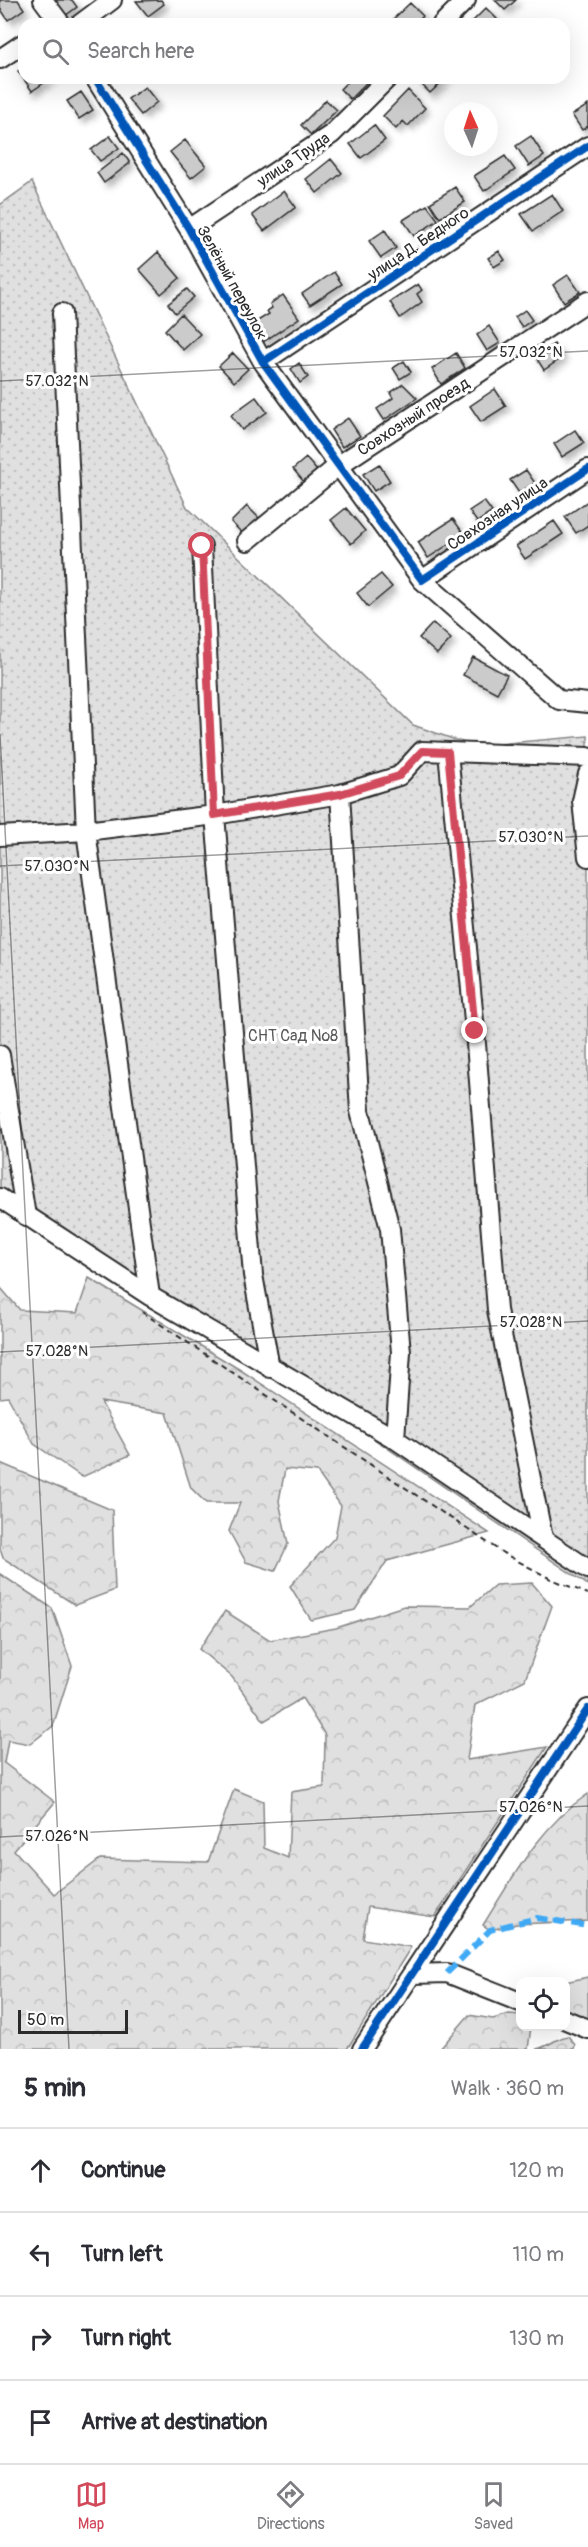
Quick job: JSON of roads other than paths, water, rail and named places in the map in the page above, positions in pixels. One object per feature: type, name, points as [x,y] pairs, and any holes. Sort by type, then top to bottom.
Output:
[{"type":"street","points":[[43,0],[56,18]]},
{"type":"street","points":[[88,18],[112,0]]},
{"type":"street","points":[[448,18],[466,0]]},
{"type":"street","points":[[0,60],[18,47]]},
{"type":"street","name":"Зелёный переулок","points":[[99,84],[189,229],[262,363],[422,580],[560,700],[588,703]]},
{"type":"street","name":"улица Труда","points":[[189,229],[332,134],[382,84]]},
{"type":"street","name":"улица Д. Бедного","points":[[262,363],[588,146]]},
{"type":"street","name":"Совхозный проезд","points":[[247,541],[339,465],[588,301]]},
{"type":"street","points":[[62,313],[86,831],[145,1303]]},
{"type":"street","name":"Совхозная улица","points":[[422,580],[588,469]]},
{"type":"street","points":[[202,546],[214,815],[253,1275],[270,1368]]},
{"type":"street","points":[[0,836],[86,831],[214,815],[340,794],[399,776],[422,751],[588,757]]},
{"type":"street","points":[[448,752],[475,1031],[497,1310],[543,1538]]},
{"type":"street","points":[[588,774],[582,801],[588,857]]},
{"type":"street","points":[[340,794],[360,1111],[390,1229],[401,1352],[395,1439]]},
{"type":"street","points":[[0,1055],[26,1216]]},
{"type":"street","points":[[0,1198],[145,1303],[270,1368],[395,1439],[588,1569]]},
{"type":"street","points":[[362,2049],[588,1709]]},
{"type":"street","points":[[413,1974],[447,1973],[516,2000]]},
{"type":"street","points":[[570,2022],[588,2029]]},
{"type":"park label","name":"СНТ Сад №8","points":[[293,1035]]}]
